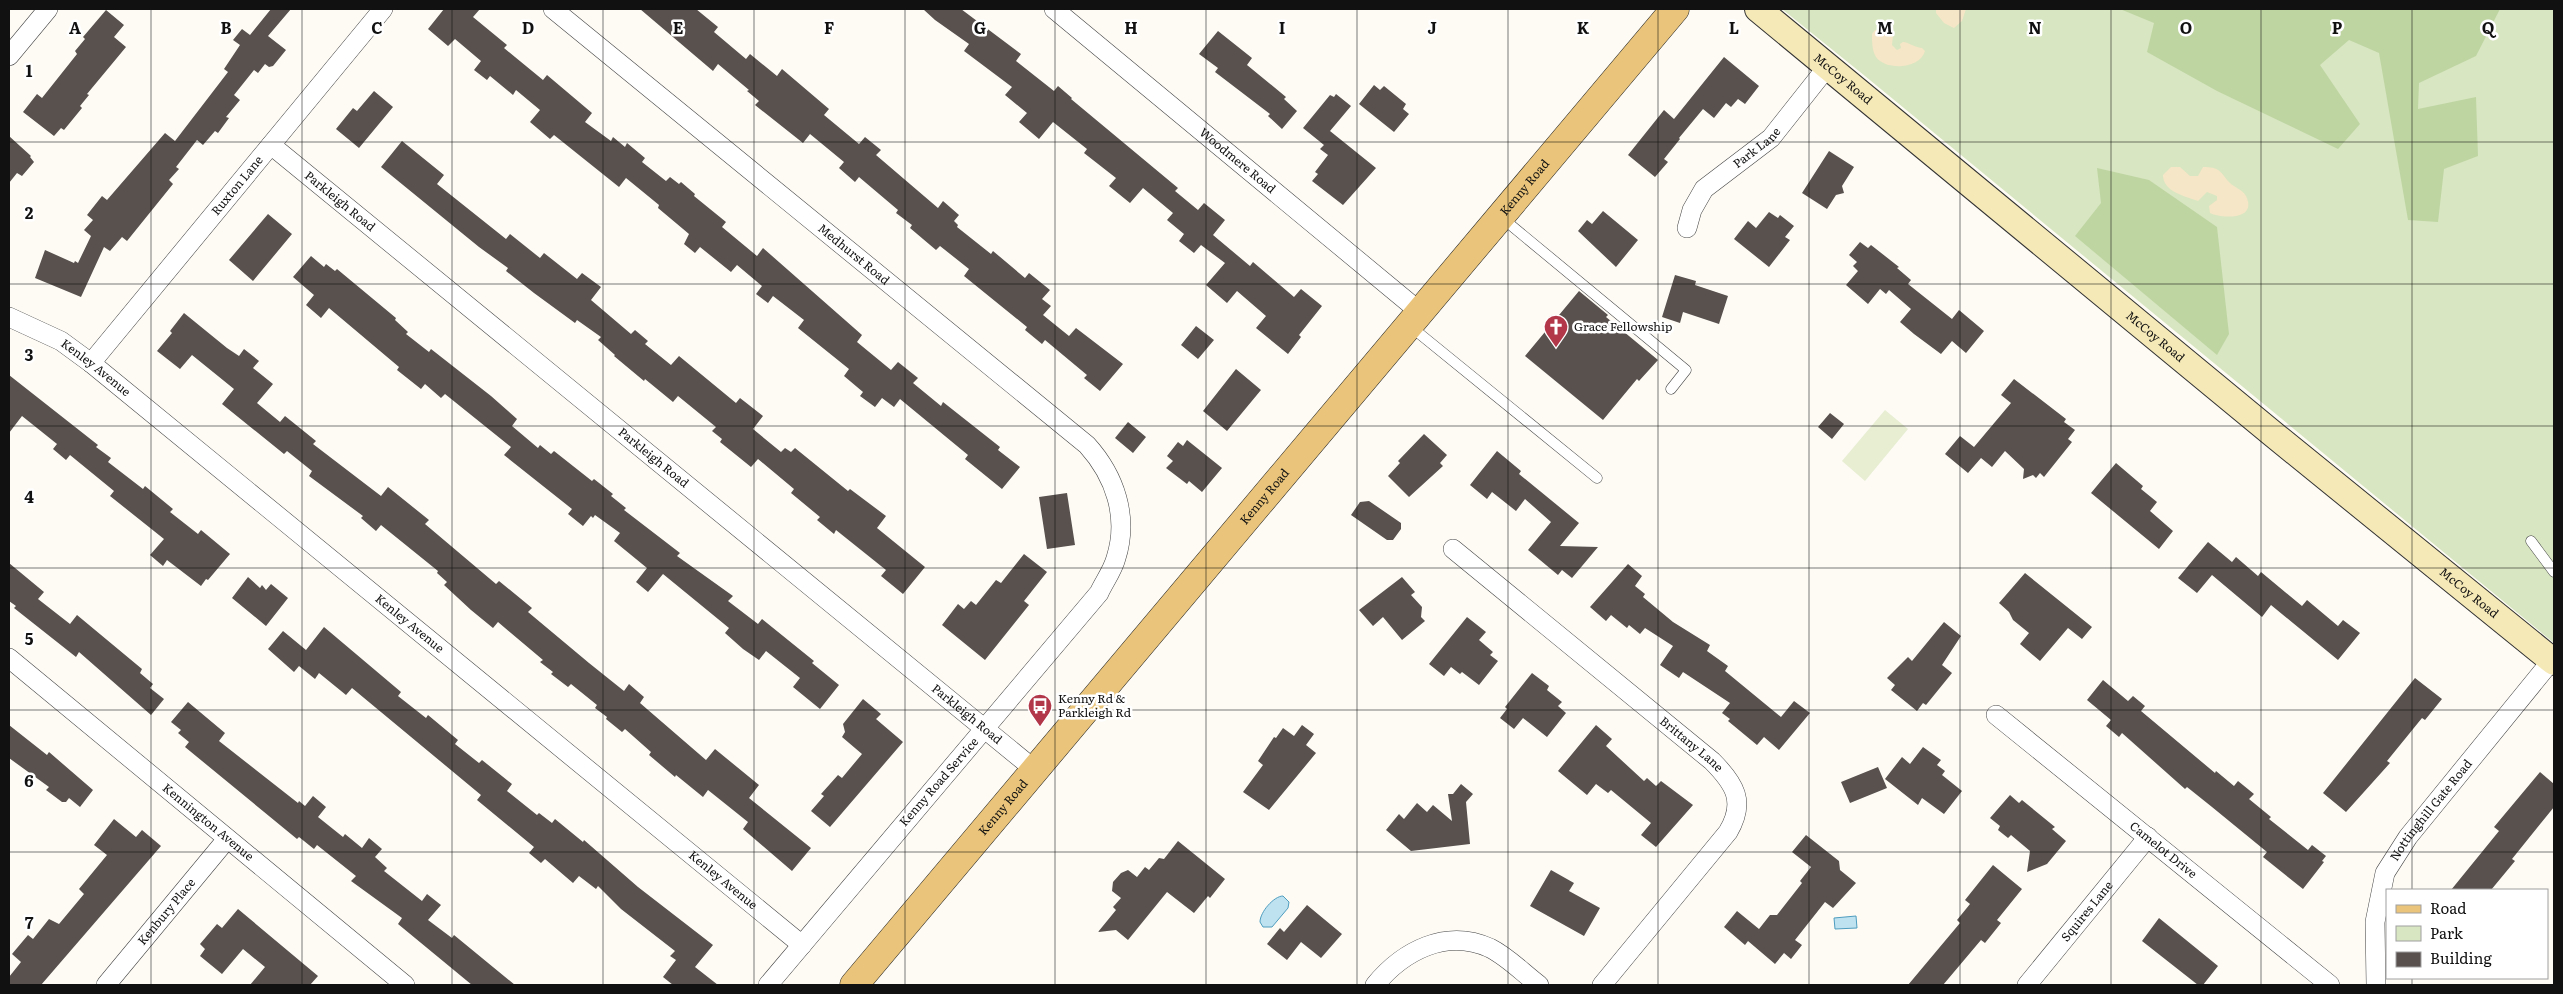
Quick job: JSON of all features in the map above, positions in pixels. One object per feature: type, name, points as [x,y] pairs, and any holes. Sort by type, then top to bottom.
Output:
[{"type":"main road","name":"Kenny Road","points":[[854,985],[1675,9]]},
{"type":"main road","name":"McCoy Road","points":[[1758,9],[2273,434],[2553,661]]},
{"type":"street","points":[[9,56],[48,9]]},
{"type":"street","name":"Ruxton Lane","points":[[91,364],[383,9]]},
{"type":"street","name":"Medhurst Road","points":[[554,9],[1087,445],[1102,461],[1112,479],[1122,520]]},
{"type":"street","name":"Woodmere Road","points":[[1054,9],[1415,318]]},
{"type":"street","name":"Park Lane","points":[[1687,228],[1692,210],[1704,189],[1771,138],[1828,66]]},
{"type":"street","name":"Parkleigh Road","points":[[271,146],[1035,770]]},
{"type":"street","name":"Kenley Avenue","points":[[9,317],[61,341],[91,364],[802,945]]},
{"type":"street","name":"Kenny Road Service","points":[[768,985],[1099,593],[1116,558],[1122,520]]},
{"type":"street","name":"Brittany Lane","points":[[1453,549],[1712,761],[1729,778],[1738,800],[1736,819],[1728,832],[1602,985]]},
{"type":"street","name":"Kennington Avenue","points":[[9,658],[405,985]]},
{"type":"street","name":"Nottinghill Gate Road","points":[[2376,985],[2375,922],[2385,873],[2408,836],[2553,661]]},
{"type":"street","name":"Camelot Drive","points":[[1996,715],[2330,985]]},
{"type":"street","name":"Squires Lane","points":[[2027,985],[2148,837]]},
{"type":"street","name":"Kenbury Place","points":[[106,985],[227,839]]},
{"type":"street","points":[[1375,985],[1398,961],[1416,949],[1436,943],[1473,942],[1491,949],[1539,985]]},
{"type":"lane","points":[[1500,216],[1686,370],[1671,389]]},
{"type":"lane","points":[[1415,318],[1597,478]]},
{"type":"lane","points":[[2531,541],[2554,572]]},
{"type":"green space","points":[[1782,9],[2554,9],[2554,643],[1865,76]]},
{"type":"green space","points":[[2120,9],[2500,9],[2476,56],[2419,83],[2418,109],[2476,97],[2478,156],[2444,169],[2438,222],[2408,220],[2379,53],[2349,40],[2320,65],[2360,124],[2338,149],[2217,91],[2147,52],[2154,23]]},
{"type":"green space","points":[[2097,168],[2149,180],[2217,227],[2229,334],[2217,355],[2075,236],[2101,203]]},
{"type":"green space","points":[[1885,410],[1908,429],[1865,481],[1842,461]]},
{"type":"sand","points":[[1936,9],[1966,9],[1962,21],[1954,28],[1944,23],[1936,13]]},
{"type":"sand","points":[[1875,30],[1880,30],[1893,36],[1892,45],[1897,50],[1901,48],[1900,44],[1903,42],[1922,48],[1925,51],[1917,61],[1902,66],[1881,62],[1876,57],[1872,46],[1872,34]]},
{"type":"sand","points":[[2171,167],[2180,167],[2190,176],[2198,176],[2203,167],[2218,170],[2246,196],[2247,210],[2243,214],[2230,217],[2210,213],[2209,206],[2217,200],[2217,196],[2207,192],[2198,201],[2171,189],[2164,181],[2163,175]]},
{"type":"water","points":[[1283,896],[1289,902],[1288,908],[1272,927],[1263,927],[1260,922],[1265,909],[1276,899]]},
{"type":"water","points":[[1856,916],[1857,928],[1835,929],[1834,918]]},
{"type":"building","points":[[271,9],[291,9],[268,36],[286,50],[273,66],[269,67],[265,64],[258,73],[254,70],[234,95],[240,100],[226,117],[229,118],[218,133],[215,131],[203,145],[197,140],[176,167],[179,169],[169,180],[173,184],[127,241],[122,237],[110,251],[104,247],[81,297],[35,278],[45,250],[78,263],[91,236],[84,230],[93,220],[87,215],[102,196],[107,200],[165,133],[175,141],[228,72],[224,69],[240,45],[233,40],[242,29],[250,35]]},
{"type":"building","points":[[444,9],[480,9],[473,17],[507,45],[504,48],[543,80],[547,75],[592,113],[585,122],[611,141],[613,137],[625,147],[627,143],[645,158],[642,162],[666,181],[670,177],[679,184],[681,182],[695,194],[694,196],[726,222],[722,227],[757,256],[763,248],[862,335],[857,342],[891,370],[898,362],[918,378],[913,383],[941,406],[943,402],[1000,447],[998,450],[1020,467],[1002,489],[965,459],[968,455],[900,399],[894,407],[882,398],[875,407],[860,396],[863,392],[844,376],[849,369],[798,328],[804,320],[773,296],[768,303],[756,294],[762,286],[737,265],[731,272],[700,247],[695,253],[684,244],[689,234],[658,208],[659,205],[626,178],[619,187],[554,135],[550,139],[530,122],[540,110],[516,90],[513,95],[490,76],[487,80],[474,70],[481,61],[455,39],[448,46],[428,29]]},
{"type":"building","points":[[640,9],[696,9],[718,27],[714,32],[746,59],[750,54],[777,76],[782,69],[829,109],[824,115],[859,144],[865,137],[881,150],[876,155],[938,208],[943,201],[959,215],[954,221],[958,225],[957,227],[991,254],[993,251],[1025,278],[1029,273],[1050,290],[1042,299],[1051,306],[1043,315],[1069,336],[1076,328],[1123,364],[1100,391],[1084,378],[1087,375],[1045,340],[1042,344],[1025,330],[1027,327],[964,276],[969,269],[940,246],[936,250],[910,228],[912,225],[896,213],[898,210],[859,177],[855,182],[839,168],[844,162],[810,134],[803,143],[755,105],[759,101],[718,64],[713,71]]},
{"type":"building","points":[[923,9],[961,9],[1021,54],[1016,61],[1054,91],[1058,86],[1178,188],[1175,191],[1198,210],[1204,203],[1225,220],[1213,235],[1250,266],[1253,262],[1294,297],[1301,289],[1322,306],[1299,335],[1301,337],[1288,354],[1256,328],[1266,316],[1237,291],[1227,303],[1206,285],[1225,263],[1201,245],[1194,253],[1179,241],[1184,234],[1167,220],[1173,213],[1143,188],[1130,203],[1109,186],[1116,178],[1084,153],[1087,149],[1053,122],[1039,139],[1019,122],[1027,113],[1005,95],[1012,87],[964,51],[969,44]]},
{"type":"building","points":[[106,10],[124,25],[114,37],[126,47],[87,94],[89,95],[80,106],[82,108],[64,130],[61,128],[54,136],[23,112],[37,94],[42,98],[77,54],[75,51],[85,39],[83,37]]},
{"type":"building","points":[[1218,31],[1252,58],[1247,65],[1286,97],[1284,99],[1297,111],[1282,129],[1268,116],[1270,114],[1215,72],[1218,68],[1199,54]]},
{"type":"building","points":[[1724,57],[1759,86],[1745,104],[1738,99],[1731,107],[1726,103],[1714,118],[1703,109],[1664,159],[1668,162],[1655,177],[1628,155],[1664,110],[1674,119]]},
{"type":"building","points":[[1374,85],[1380,90],[1384,86],[1406,104],[1403,109],[1409,114],[1394,132],[1359,104]]},
{"type":"building","points":[[374,91],[393,107],[359,148],[336,129],[353,108],[357,111]]},
{"type":"building","points":[[1336,94],[1351,106],[1330,131],[1376,168],[1343,205],[1312,181],[1318,174],[1315,172],[1328,155],[1320,149],[1324,145],[1303,128],[1330,95],[1334,97]]},
{"type":"building","points":[[9,136],[31,156],[34,162],[22,176],[17,173],[9,183]]},
{"type":"building","points":[[402,141],[444,175],[437,184],[506,239],[510,234],[540,258],[544,253],[577,279],[582,273],[601,287],[591,300],[631,334],[635,330],[648,341],[645,344],[671,365],[679,356],[736,403],[740,398],[763,416],[753,429],[781,452],[785,448],[791,452],[795,448],[848,491],[850,489],[886,516],[877,528],[925,567],[903,594],[881,576],[886,570],[836,530],[834,534],[817,520],[820,517],[791,493],[794,489],[758,459],[751,467],[720,442],[722,439],[712,431],[716,427],[678,396],[673,402],[645,379],[644,381],[598,340],[601,337],[577,320],[575,323],[534,293],[506,271],[508,268],[479,247],[381,167]]},
{"type":"building","points":[[1829,151],[1854,167],[1842,186],[1844,193],[1836,195],[1827,209],[1802,193]]},
{"type":"building","points":[[1603,211],[1638,240],[1616,267],[1578,231],[1587,220],[1592,224]]},
{"type":"building","points":[[1769,212],[1778,218],[1780,215],[1794,226],[1785,237],[1790,240],[1769,267],[1734,239],[1748,221],[1756,228]]},
{"type":"building","points":[[268,214],[292,234],[253,281],[229,260]]},
{"type":"building","points":[[1860,242],[1868,248],[1871,245],[1899,267],[1897,268],[1911,280],[1908,284],[1952,319],[1959,310],[1984,331],[1966,353],[1952,341],[1941,354],[1914,334],[1900,322],[1911,309],[1889,290],[1886,294],[1880,289],[1868,304],[1846,285],[1858,271],[1853,266],[1857,262],[1849,255]]},
{"type":"building","points":[[311,256],[324,267],[326,264],[335,271],[337,269],[396,318],[395,320],[408,332],[406,334],[429,352],[431,349],[491,396],[517,419],[512,426],[538,448],[540,445],[551,454],[554,451],[592,481],[594,479],[613,494],[611,496],[626,508],[624,510],[680,553],[677,556],[733,596],[728,601],[758,624],[762,619],[814,661],[812,663],[839,685],[820,709],[793,687],[800,678],[766,651],[759,660],[743,649],[725,633],[729,628],[663,574],[648,592],[636,582],[647,568],[614,541],[620,533],[595,515],[593,518],[591,516],[583,526],[568,514],[572,509],[504,455],[511,447],[445,394],[441,398],[425,384],[421,389],[397,370],[399,367],[329,308],[321,318],[306,305],[314,295],[293,277]]},
{"type":"building","points":[[1675,275],[1696,281],[1695,285],[1728,296],[1719,324],[1683,312],[1680,323],[1662,317]]},
{"type":"building","name":"Grace Fellowship","points":[[1579,291],[1608,315],[1606,317],[1658,360],[1639,381],[1637,379],[1603,420],[1525,356]]},
{"type":"building","points":[[184,313],[239,356],[244,349],[259,361],[253,368],[273,384],[257,403],[280,422],[285,416],[316,441],[313,444],[381,496],[388,487],[429,520],[425,524],[496,584],[499,581],[532,608],[528,612],[589,663],[624,691],[629,684],[644,697],[640,703],[706,760],[715,749],[759,785],[749,798],[811,848],[792,871],[743,829],[748,822],[708,790],[703,797],[676,775],[675,777],[649,755],[651,752],[625,729],[622,732],[606,719],[607,717],[595,708],[597,705],[571,684],[568,687],[551,674],[553,672],[540,662],[543,660],[498,622],[493,628],[471,610],[444,585],[447,582],[437,573],[438,571],[381,525],[376,531],[361,518],[363,516],[309,476],[312,471],[287,451],[284,454],[222,404],[234,389],[192,355],[180,369],[157,351],[172,333],[170,331]]},
{"type":"building","points":[[1196,326],[1214,340],[1198,359],[1181,345]]},
{"type":"building","points":[[1236,369],[1261,390],[1227,431],[1203,411]]},
{"type":"building","points":[[9,375],[98,445],[96,447],[111,458],[108,462],[143,489],[145,486],[173,509],[170,512],[198,534],[201,530],[230,554],[208,580],[206,579],[201,586],[167,560],[163,566],[150,555],[164,539],[110,496],[114,491],[70,455],[66,460],[53,449],[57,444],[22,416],[9,433]]},
{"type":"building","points":[[2014,379],[2066,419],[2064,422],[2075,430],[2068,439],[2072,442],[2044,477],[2040,473],[2036,478],[2033,475],[2023,479],[2024,469],[2005,451],[1992,467],[1981,458],[1968,473],[1945,454],[1960,436],[1974,447],[2011,403],[2001,395]]},
{"type":"building","points":[[1830,413],[1844,424],[1832,439],[1818,427]]},
{"type":"building","points":[[1128,422],[1146,437],[1133,453],[1115,438]]},
{"type":"building","points":[[1424,434],[1447,455],[1440,463],[1443,466],[1409,497],[1388,476],[1400,463],[1398,461]]},
{"type":"building","points":[[1187,440],[1222,468],[1202,492],[1189,481],[1187,484],[1166,468],[1173,461],[1167,456],[1178,442],[1183,446]]},
{"type":"building","points":[[1497,451],[1521,471],[1519,474],[1579,523],[1560,546],[1598,547],[1572,578],[1562,570],[1558,575],[1528,550],[1551,522],[1525,499],[1516,511],[1492,492],[1487,499],[1470,485]]},
{"type":"building","points":[[2116,463],[2143,486],[2141,489],[2157,502],[2150,511],[2173,531],[2159,549],[2091,493]]},
{"type":"building","points":[[1067,493],[1075,545],[1047,549],[1039,497]]},
{"type":"building","points":[[1369,501],[1401,523],[1401,529],[1393,540],[1387,540],[1351,515],[1360,502]]},
{"type":"building","points":[[2208,542],[2232,562],[2236,557],[2258,576],[2261,572],[2302,606],[2307,600],[2338,626],[2343,620],[2360,633],[2338,660],[2271,605],[2262,617],[2212,575],[2197,593],[2178,578]]},
{"type":"building","points":[[1024,554],[1047,572],[1024,601],[1029,605],[985,660],[942,625],[958,604],[964,609],[971,601],[976,605],[996,580],[1001,583]]},
{"type":"building","points":[[9,563],[44,592],[38,599],[70,624],[77,615],[142,669],[140,673],[153,684],[150,688],[164,699],[151,715],[79,652],[76,657],[14,608],[16,606],[9,601]]},
{"type":"building","points":[[1628,564],[1642,576],[1635,586],[1645,594],[1643,597],[1673,622],[1710,645],[1707,651],[1728,666],[1725,671],[1781,717],[1794,701],[1810,713],[1779,750],[1764,737],[1757,745],[1728,721],[1730,719],[1722,713],[1730,703],[1683,672],[1679,678],[1660,665],[1673,646],[1645,628],[1640,634],[1629,625],[1627,628],[1611,615],[1606,621],[1590,607]]},
{"type":"building","points":[[2025,573],[2092,627],[2082,639],[2068,628],[2040,661],[2020,644],[2029,633],[2013,620],[2009,612],[1999,603]]},
{"type":"building","points":[[248,577],[260,588],[262,585],[266,590],[271,584],[288,598],[266,626],[232,598]]},
{"type":"building","points":[[1402,577],[1415,592],[1411,595],[1422,607],[1421,617],[1425,621],[1402,640],[1383,617],[1373,626],[1359,610]]},
{"type":"building","points":[[1467,617],[1486,632],[1479,640],[1493,652],[1490,655],[1498,661],[1479,685],[1462,672],[1460,674],[1451,667],[1444,676],[1429,664]]},
{"type":"building","points":[[1944,622],[1961,636],[1942,665],[1952,673],[1926,705],[1923,703],[1917,711],[1891,690],[1895,685],[1887,678],[1908,657],[1912,661]]},
{"type":"building","points":[[324,627],[401,692],[398,696],[426,718],[428,715],[458,740],[455,744],[479,763],[482,760],[512,784],[507,791],[537,815],[539,813],[552,823],[555,819],[583,842],[584,840],[638,887],[713,945],[695,967],[718,985],[673,985],[663,977],[676,960],[670,956],[675,951],[621,909],[598,886],[596,889],[579,876],[573,883],[545,859],[541,863],[529,853],[534,847],[477,800],[481,795],[352,688],[346,695],[319,673],[315,679],[299,666],[294,672],[268,649],[283,631],[306,650]]},
{"type":"building","points":[[1532,673],[1549,686],[1547,690],[1562,702],[1558,706],[1566,713],[1547,737],[1523,718],[1514,729],[1500,718],[1507,709],[1505,707]]},
{"type":"building","points":[[2415,678],[2442,699],[2425,720],[2422,718],[2387,761],[2390,763],[2346,812],[2323,793]]},
{"type":"building","points":[[2103,680],[2128,701],[2133,696],[2145,706],[2141,711],[2215,773],[2216,771],[2234,786],[2238,781],[2254,794],[2249,799],[2271,817],[2269,819],[2308,850],[2312,845],[2326,856],[2322,861],[2324,862],[2303,889],[2263,857],[2267,852],[2187,787],[2185,789],[2122,733],[2119,737],[2106,726],[2111,720],[2087,700]]},
{"type":"building","points":[[863,699],[881,714],[876,719],[903,742],[830,827],[811,811],[824,796],[821,794],[838,775],[842,778],[862,754],[842,737],[845,732],[843,724]]},
{"type":"building","points":[[188,702],[225,733],[219,741],[298,803],[299,801],[305,806],[313,796],[326,807],[318,817],[343,837],[345,834],[362,848],[369,838],[382,849],[375,857],[387,868],[384,871],[422,901],[427,894],[441,905],[428,920],[452,938],[454,935],[515,985],[472,985],[398,924],[402,918],[351,881],[356,876],[317,845],[314,849],[299,837],[297,839],[185,747],[189,742],[178,733],[181,730],[171,722]]},
{"type":"building","points":[[9,725],[47,755],[49,752],[93,790],[80,807],[69,798],[66,802],[62,802],[46,790],[49,787],[9,758]]},
{"type":"building","points":[[1302,725],[1314,734],[1306,745],[1316,753],[1269,810],[1243,792],[1263,765],[1258,761],[1274,737],[1276,738],[1283,728],[1294,736]]},
{"type":"building","points":[[1596,725],[1612,739],[1606,746],[1644,781],[1647,778],[1656,786],[1661,781],[1693,805],[1656,847],[1641,835],[1651,823],[1611,790],[1608,793],[1596,784],[1587,795],[1558,771]]},
{"type":"building","points":[[1923,747],[1941,760],[1937,765],[1945,771],[1942,775],[1962,791],[1944,814],[1922,798],[1918,805],[1885,779],[1902,757],[1910,764]]},
{"type":"building","points":[[1878,767],[1887,788],[1850,803],[1841,782]]},
{"type":"building","points":[[2540,772],[2554,784],[2554,807],[2512,859],[2515,861],[2492,889],[2452,889],[2499,831],[2494,827]]},
{"type":"building","points":[[1461,784],[1473,794],[1466,802],[1470,844],[1411,851],[1386,830],[1399,814],[1404,819],[1417,803],[1427,812],[1433,805],[1452,821],[1448,794],[1453,794]]},
{"type":"building","points":[[2010,795],[2019,803],[2022,800],[2055,827],[2052,829],[2066,841],[2047,864],[2027,872],[2030,851],[2011,835],[2008,838],[1998,830],[2000,826],[1990,818]]},
{"type":"building","points":[[114,819],[136,837],[142,830],[161,846],[41,985],[9,985],[9,977],[21,962],[12,954],[28,935],[33,939],[49,919],[59,924],[84,894],[79,889],[107,855],[94,845]]},
{"type":"building","points":[[1806,835],[1839,861],[1840,870],[1856,883],[1833,908],[1825,902],[1795,940],[1802,945],[1791,959],[1784,953],[1775,964],[1748,941],[1745,945],[1724,927],[1737,911],[1759,929],[1770,915],[1777,915],[1802,883],[1800,881],[1811,867],[1792,852]]},
{"type":"building","points":[[1178,841],[1225,879],[1210,898],[1208,896],[1194,913],[1167,892],[1128,940],[1116,930],[1098,932],[1116,910],[1113,907],[1121,898],[1112,891],[1113,882],[1121,873],[1128,870],[1137,877],[1145,867],[1149,870],[1159,858],[1164,859]]},
{"type":"building","points":[[1993,865],[2022,889],[1997,920],[2001,923],[1985,943],[1981,940],[1943,985],[1908,985],[1960,923],[1957,920],[1970,904],[1965,900]]},
{"type":"building","points":[[1551,870],[1574,883],[1569,891],[1600,908],[1584,936],[1530,906]]},
{"type":"building","points":[[1307,905],[1342,934],[1321,958],[1301,942],[1287,960],[1267,944],[1280,928],[1284,932]]},
{"type":"building","points":[[238,909],[318,976],[310,985],[250,985],[265,967],[243,949],[222,974],[200,956],[205,949],[200,944],[217,924],[222,928]]},
{"type":"building","points":[[2159,918],[2218,966],[2203,985],[2198,985],[2142,941]]},
{"type":"place","name":"Grace Fellowship","points":[[1556,348]]},
{"type":"place","name":"Kenny Rd & Parkleigh Rd","points":[[1040,727]]}]
